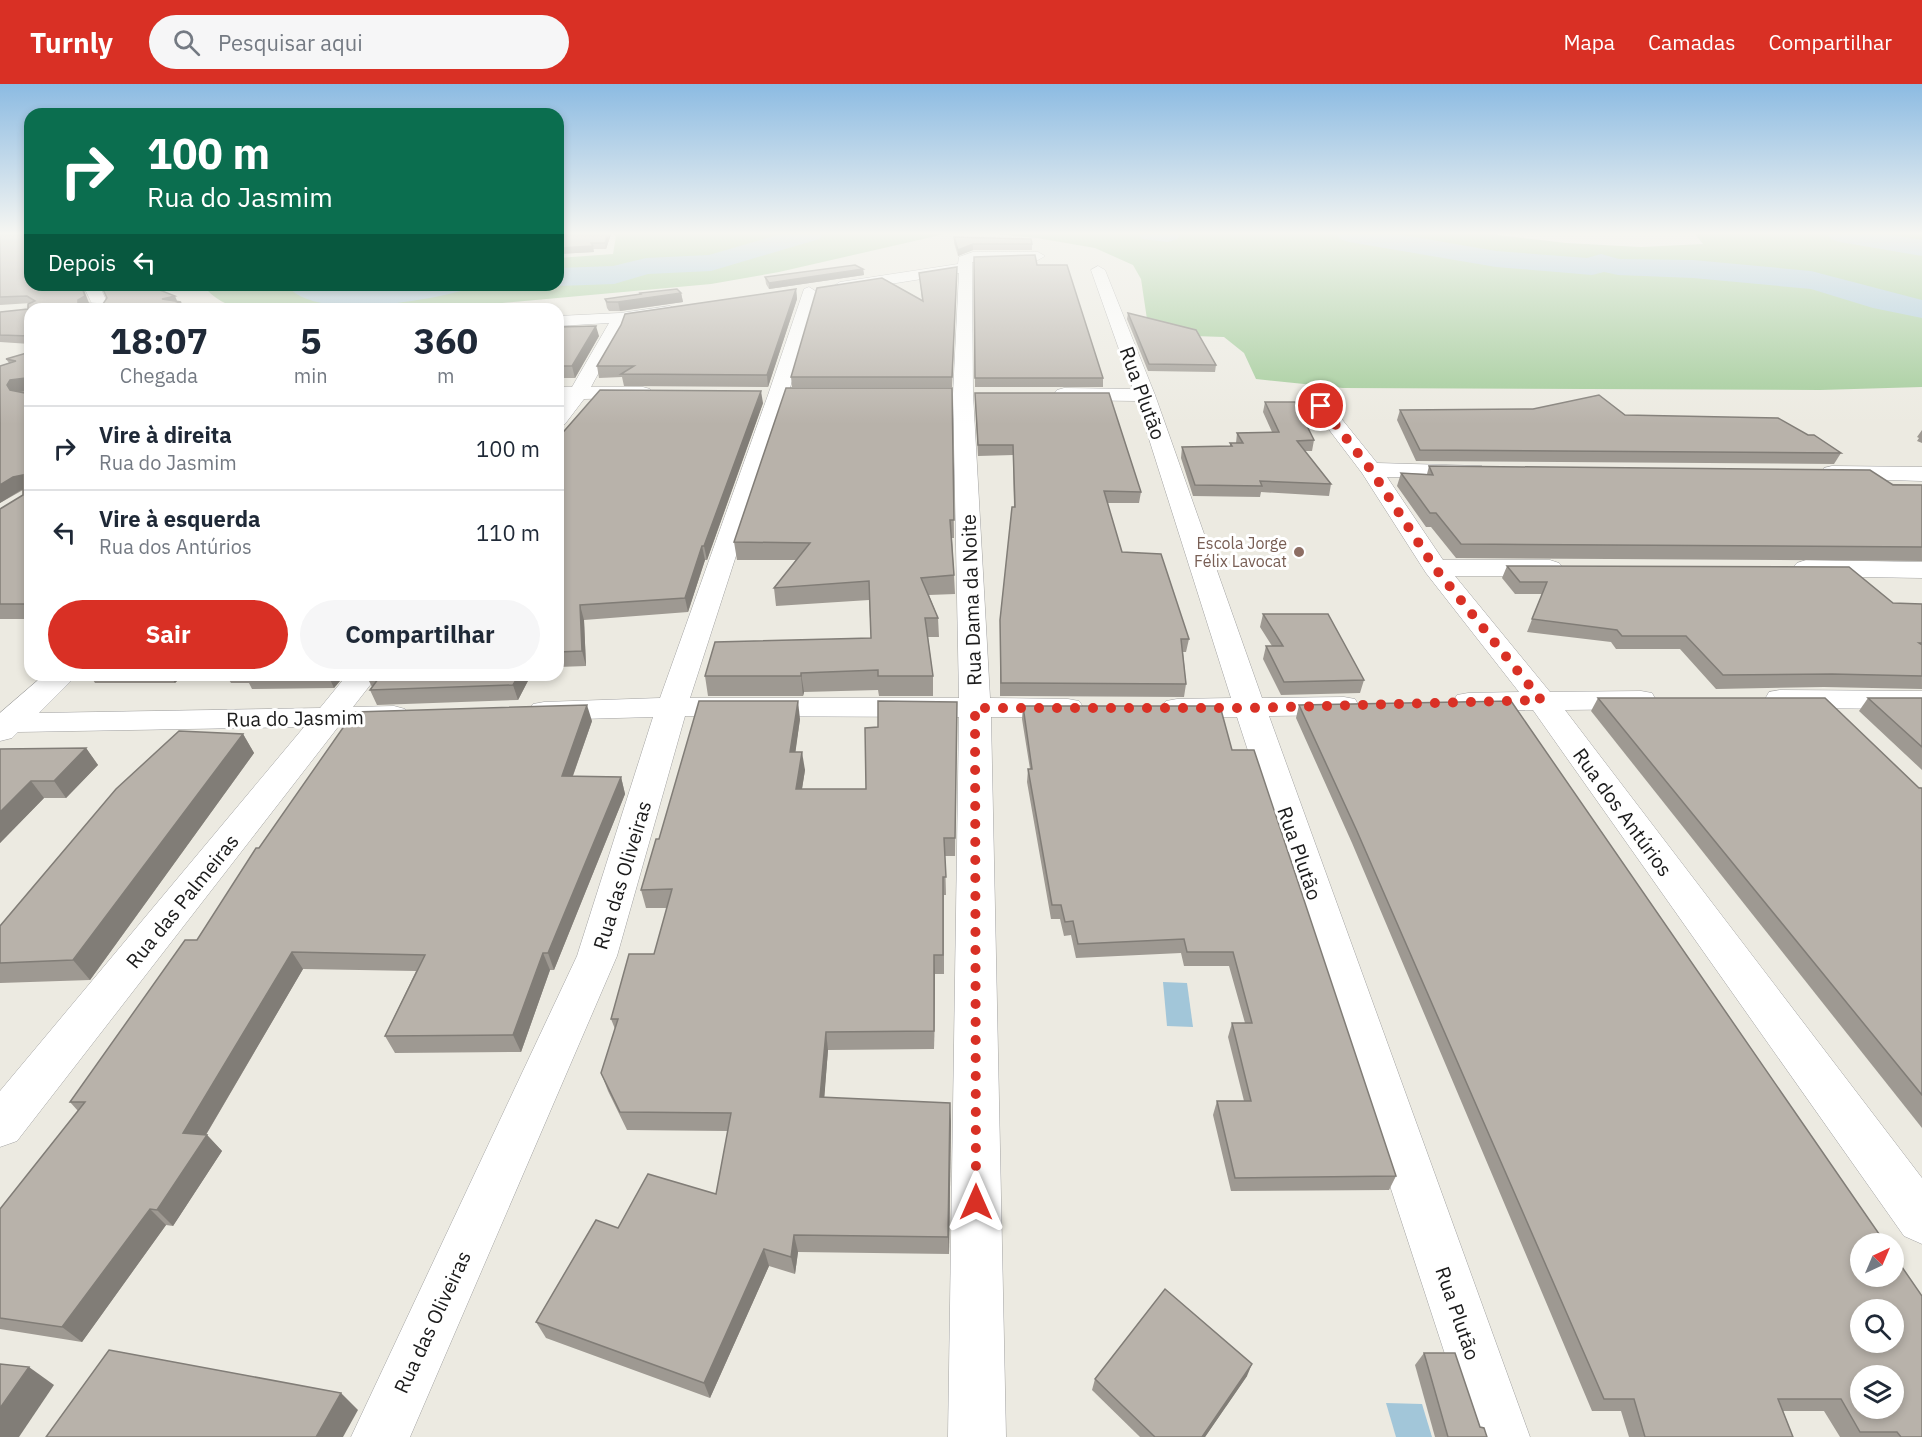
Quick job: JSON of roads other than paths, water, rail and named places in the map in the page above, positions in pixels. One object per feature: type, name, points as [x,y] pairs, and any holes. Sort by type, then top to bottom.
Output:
[{"type":"street","name":"Rua das Oliveiras","points":[[380,1437],[597,956],[672,706],[790,395],[802,297]]},
{"type":"street","name":"Rua Dama da Noite","points":[[965,297],[963,394],[975,708],[977,1437]]},
{"type":"street","name":"Rua Plutão","points":[[1108,297],[1145,395],[1250,708],[1501,1437]]},
{"type":"street","points":[[564,321],[620,318],[691,308]]},
{"type":"street","points":[[564,412],[579,392],[620,318]]},
{"type":"street","points":[[564,393],[661,394]]},
{"type":"street","points":[[940,394],[986,394]]},
{"type":"street","points":[[1042,394],[1145,395]]},
{"type":"street","points":[[755,395],[790,395]]},
{"type":"street","name":"Rua dos Antúrios","points":[[1321,406],[1371,470],[1435,568],[1541,700],[1922,1219]]},
{"type":"street","points":[[1371,470],[1491,471]]},
{"type":"street","points":[[1814,473],[1922,474]]},
{"type":"street","points":[[1435,568],[1578,568]]},
{"type":"street","points":[[1781,568],[1922,570]]},
{"type":"street","points":[[3,726],[55,681]]},
{"type":"street","name":"Rua das Palmeiras","points":[[0,1126],[358,681]]},
{"type":"street","points":[[1823,698],[1856,730]]},
{"type":"street","points":[[1436,703],[1670,699]]},
{"type":"street","points":[[1753,699],[1922,700]]},
{"type":"street","points":[[1154,708],[1378,705]]},
{"type":"street","points":[[519,712],[672,706],[1094,708]]},
{"type":"street","name":"Rua do Jasmim","points":[[3,726],[424,715]]},
{"type":"water","points":[[1163,982],[1187,983],[1193,1027],[1167,1026]]},
{"type":"water","points":[[1386,1403],[1422,1404],[1432,1437],[1396,1437]]},
{"type":"waterway","points":[[1872,297],[1922,309]]},
{"type":"place","name":"Escola Jorge Félix Lavocat","points":[[1299,552]]}]
